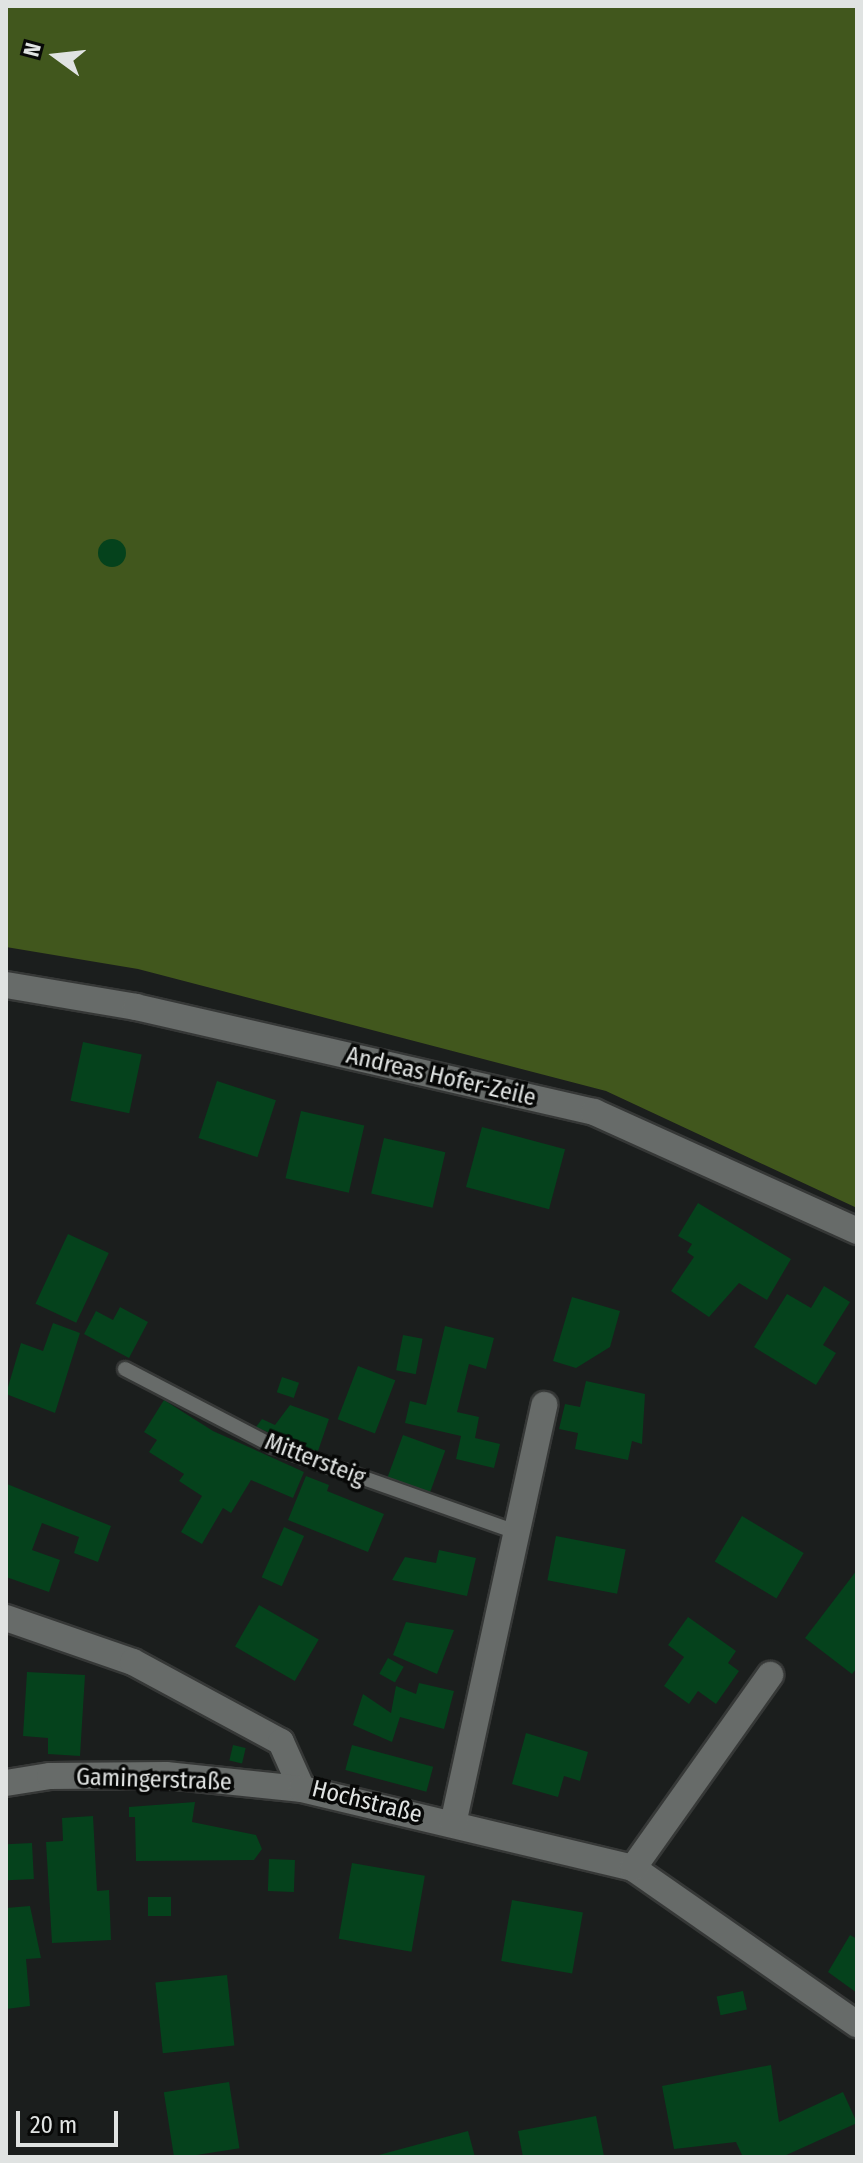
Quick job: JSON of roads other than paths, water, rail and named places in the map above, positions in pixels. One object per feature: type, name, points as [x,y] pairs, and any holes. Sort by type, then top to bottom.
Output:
[{"type":"street","name":"Andreas Hofer-Zeile","points":[[6,985],[136,1007],[594,1112],[857,1231]]},
{"type":"street","points":[[453,1824],[513,1531],[544,1405]]},
{"type":"street","name":"Hochstraße","points":[[6,1618],[133,1662],[281,1742],[302,1789],[633,1868],[857,2024]]},
{"type":"street","points":[[633,1868],[770,1675]]},
{"type":"street","name":"Gamingerstraße","points":[[6,1783],[50,1776],[166,1775],[302,1789]]},
{"type":"lane","name":"Mittersteig","points":[[125,1369],[273,1446],[513,1531]]}]
